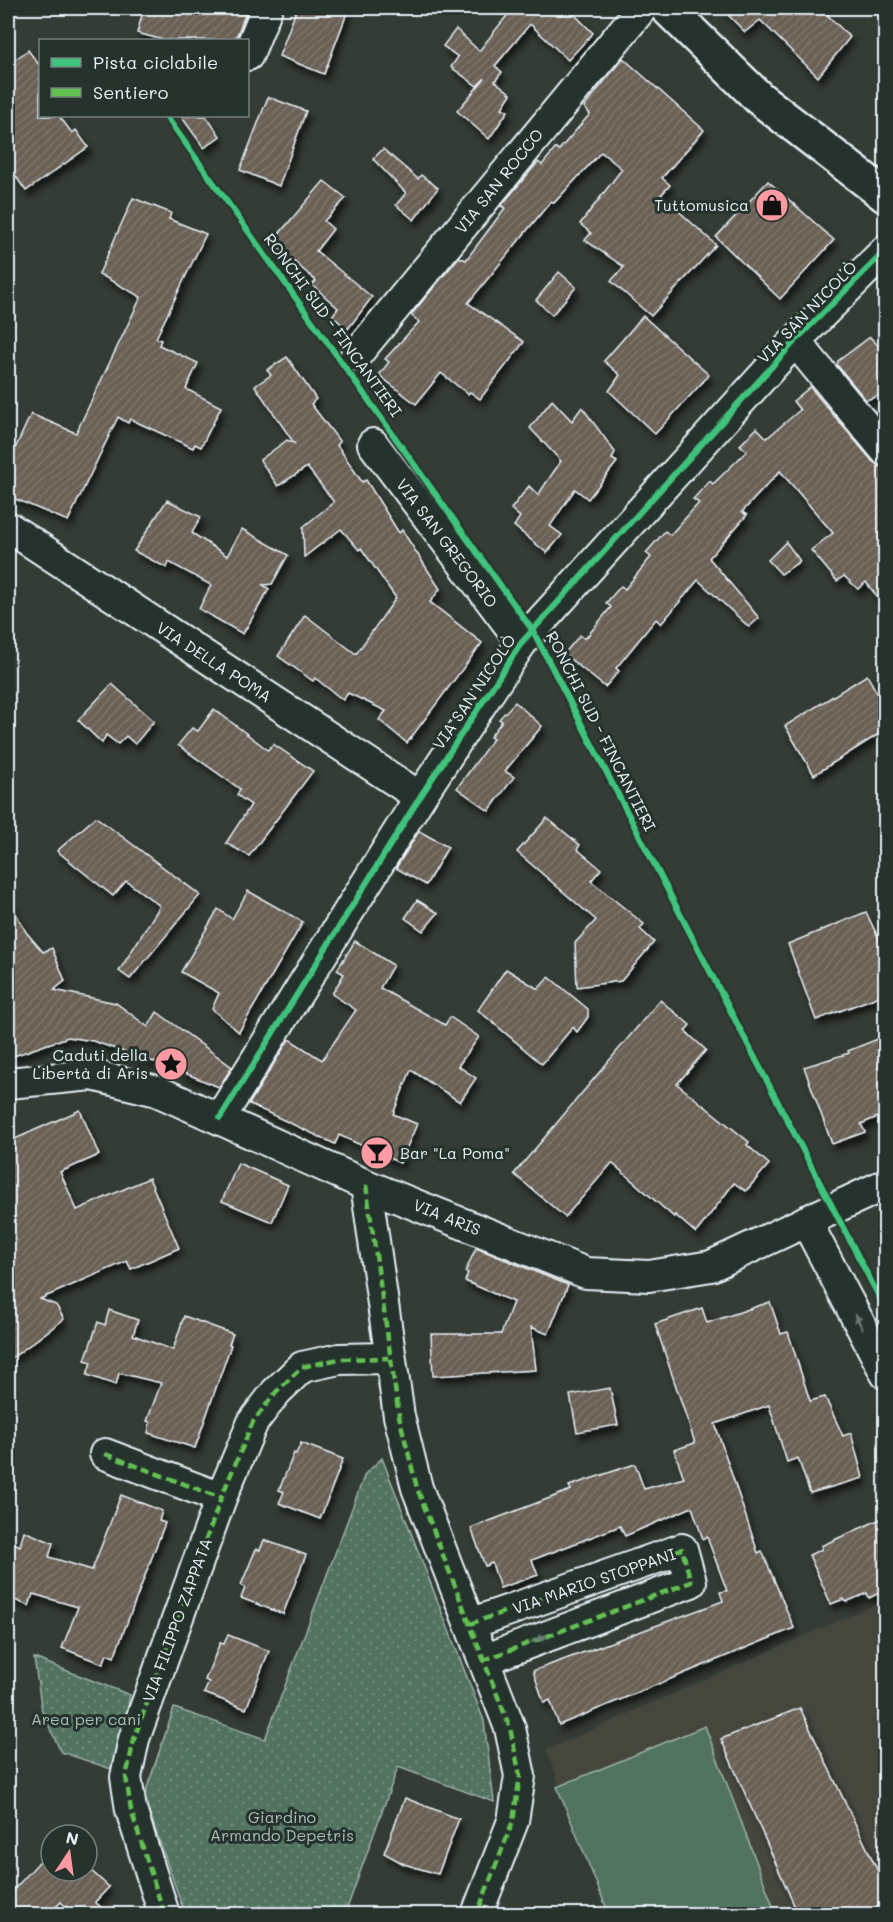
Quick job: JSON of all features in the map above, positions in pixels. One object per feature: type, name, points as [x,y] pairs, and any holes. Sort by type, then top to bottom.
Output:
[{"type":"main road","points":[[667,8],[759,98],[885,196]]},
{"type":"street","points":[[249,53],[267,8]]},
{"type":"street","name":"VIA SAN ROCCO","points":[[356,355],[642,8]]},
{"type":"street","name":"VIA SAN NICOLÒ","points":[[220,1118],[420,797],[522,642],[795,341],[885,250]]},
{"type":"street","points":[[795,341],[885,451]]},
{"type":"street","name":"VIA SAN GREGORIO","points":[[373,444],[522,642]]},
{"type":"street","name":"VIA DELLA POMA","points":[[8,527],[420,797]]},
{"type":"street","name":"VIA ARIS","points":[[8,1083],[92,1076],[157,1091],[366,1185],[586,1273],[649,1276],[711,1266],[885,1184]]},
{"type":"street","points":[[366,1185],[389,1358],[399,1416],[417,1488],[510,1728],[520,1776],[513,1821],[477,1914]]},
{"type":"street","points":[[806,1221],[885,1374]]},
{"type":"street","name":"VIA FILIPPO ZAPPATA","points":[[164,1914],[131,1810],[126,1777],[135,1739],[221,1498],[253,1422],[276,1392],[302,1367],[339,1359],[389,1358]]},
{"type":"street","points":[[105,1454],[221,1498]]},
{"type":"street","name":"VIA MARIO STOPPANI","points":[[470,1624],[682,1550],[691,1582],[484,1660]]},
{"type":"shaded area","points":[[885,1600],[885,1914],[610,1914],[546,1750]]},
{"type":"green space","name":"Giardino Armando Depetris","points":[[382,1458],[484,1721],[494,1802],[398,1767],[345,1914],[185,1914],[144,1797],[174,1708],[265,1739],[365,1474]]},
{"type":"green space","name":"Area per cani","points":[[34,1658],[130,1695],[114,1770],[61,1752],[42,1711]]},
{"type":"green space","points":[[705,1726],[776,1914],[609,1914],[557,1787]]},
{"type":"building","points":[[144,8],[248,8],[235,39],[159,39],[137,33]]},
{"type":"building","points":[[297,8],[349,8],[324,74],[279,56]]},
{"type":"building","points":[[513,8],[568,8],[593,33],[568,60],[530,24],[495,66],[502,72],[495,81],[511,94],[502,108],[508,111],[489,139],[457,111],[485,78],[477,86],[451,67],[458,57],[443,46],[456,29],[479,51]]},
{"type":"building","points":[[721,8],[820,8],[850,37],[818,77],[760,20],[745,32]]},
{"type":"building","points":[[28,50],[39,65],[39,117],[60,117],[72,133],[76,130],[88,147],[26,191],[8,165],[8,65]]},
{"type":"building","points":[[623,58],[704,130],[662,178],[670,185],[661,195],[716,245],[651,316],[611,281],[624,267],[585,240],[591,233],[580,224],[622,169],[601,152],[554,203],[551,201],[468,303],[524,342],[480,399],[470,392],[468,394],[441,373],[416,404],[379,375],[389,362],[385,359],[419,322],[411,315],[459,257],[466,260],[505,208],[501,206],[538,162],[542,165],[556,148],[559,150],[590,114],[584,107]]},
{"type":"building","points":[[268,97],[306,111],[279,186],[240,170]]},
{"type":"building","points":[[182,117],[207,117],[220,136],[204,148]]},
{"type":"building","points":[[383,149],[418,179],[421,175],[438,188],[414,220],[396,205],[406,193],[373,159]]},
{"type":"building","points":[[324,181],[346,198],[324,221],[333,229],[316,251],[372,297],[348,329],[332,316],[338,308],[312,285],[316,281],[272,242]]},
{"type":"building","points":[[768,181],[834,240],[780,299],[716,237]]},
{"type":"building","points":[[133,198],[171,213],[169,219],[206,234],[156,338],[161,340],[159,345],[198,363],[186,389],[221,407],[201,447],[195,444],[193,448],[130,419],[128,423],[118,417],[68,521],[8,496],[8,464],[31,414],[76,433],[141,297],[99,274]]},
{"type":"building","points":[[559,272],[576,287],[552,315],[536,300]]},
{"type":"building","points":[[643,316],[709,375],[655,434],[609,391],[620,375],[604,361]]},
{"type":"building","points":[[870,337],[885,353],[885,394],[866,400],[837,365],[838,361]]},
{"type":"building","points":[[287,357],[316,399],[311,404],[340,442],[337,445],[362,482],[366,480],[399,533],[402,530],[440,589],[430,602],[482,643],[407,743],[379,720],[386,711],[348,693],[343,700],[315,678],[313,681],[278,656],[305,615],[356,654],[396,598],[361,548],[359,550],[341,529],[304,557],[303,527],[334,502],[307,467],[278,486],[260,460],[287,440],[294,443],[255,386],[271,375],[267,370]]},
{"type":"building","points":[[810,387],[873,462],[885,468],[885,607],[866,582],[858,589],[844,576],[837,581],[811,550],[833,533],[780,471],[742,512],[747,515],[709,558],[759,618],[749,627],[698,580],[661,624],[656,619],[616,668],[619,671],[605,687],[564,654],[580,635],[585,639],[611,607],[606,603],[621,586],[625,589],[651,557],[646,553],[665,531],[670,535],[699,503],[693,499],[710,481],[713,484],[747,451],[740,445],[757,428],[767,438],[800,410],[793,401]]},
{"type":"building","points":[[552,400],[572,421],[582,407],[615,452],[612,459],[617,462],[588,499],[575,489],[550,526],[562,535],[547,553],[514,526],[520,517],[511,509],[529,486],[538,495],[561,461],[530,428]]},
{"type":"building","points":[[167,500],[201,517],[192,533],[227,556],[242,529],[288,555],[272,584],[263,585],[269,589],[243,634],[199,609],[211,585],[169,562],[167,568],[134,551]]},
{"type":"building","points":[[786,542],[800,561],[781,574],[768,560]]},
{"type":"building","points":[[867,675],[885,707],[885,730],[814,775],[785,726]]},
{"type":"building","points":[[112,684],[154,721],[135,744],[126,736],[118,744],[106,735],[102,743],[78,720]]},
{"type":"building","points":[[515,702],[542,726],[505,771],[514,777],[489,811],[457,788],[493,739],[490,737],[502,721],[499,719]]},
{"type":"building","points":[[214,709],[268,750],[273,744],[313,771],[249,856],[226,843],[251,805],[237,795],[240,789],[178,745],[192,728],[198,731]]},
{"type":"building","points":[[96,817],[200,895],[130,979],[119,971],[160,906],[126,881],[113,896],[57,851]]},
{"type":"building","points":[[547,818],[580,845],[577,849],[601,869],[591,881],[644,924],[640,929],[654,942],[621,981],[577,987],[575,943],[596,920],[517,852]]},
{"type":"building","points":[[419,831],[448,847],[426,885],[396,868]]},
{"type":"building","points":[[248,891],[303,922],[239,1032],[212,1009],[219,993],[181,972],[218,909],[232,919]]},
{"type":"building","points":[[8,899],[26,932],[43,952],[52,948],[65,981],[54,990],[116,1003],[148,1027],[157,1012],[232,1067],[219,1087],[182,1072],[185,1067],[150,1061],[93,1041],[68,1037],[8,1058]]},
{"type":"building","points":[[417,900],[438,913],[423,931],[405,918]]},
{"type":"building","points":[[866,912],[885,952],[885,994],[816,1020],[788,944]]},
{"type":"building","points":[[355,941],[393,965],[380,988],[445,1025],[450,1017],[479,1037],[458,1066],[476,1078],[460,1102],[411,1070],[393,1114],[417,1124],[400,1163],[339,1135],[335,1144],[249,1104],[289,1039],[322,1060],[356,1010],[332,994],[344,974],[337,970]]},
{"type":"building","points":[[506,969],[538,989],[549,977],[588,1009],[588,1017],[577,1032],[573,1027],[542,1064],[478,1010]]},
{"type":"building","points":[[660,1000],[690,1025],[685,1031],[706,1050],[677,1084],[749,1142],[747,1145],[769,1164],[746,1191],[734,1183],[696,1233],[612,1163],[565,1217],[514,1174]]},
{"type":"building","points":[[885,1036],[885,1114],[861,1124],[865,1132],[832,1144],[804,1067],[849,1053],[848,1051]]},
{"type":"building","points":[[80,1110],[99,1155],[60,1172],[77,1210],[149,1178],[179,1248],[131,1269],[127,1261],[40,1299],[56,1305],[64,1319],[8,1361],[8,1142]]},
{"type":"building","points":[[238,1163],[288,1185],[272,1222],[222,1201]]},
{"type":"building","points":[[476,1248],[568,1285],[548,1334],[531,1327],[536,1370],[433,1376],[431,1334],[501,1334],[513,1302],[465,1281],[468,1273],[465,1272]]},
{"type":"building","points":[[770,1302],[781,1334],[788,1332],[810,1401],[825,1397],[843,1436],[851,1433],[863,1478],[810,1493],[798,1458],[787,1462],[769,1405],[715,1424],[758,1553],[762,1551],[794,1628],[559,1725],[550,1700],[544,1703],[533,1671],[723,1601],[720,1592],[727,1591],[707,1537],[703,1539],[692,1507],[625,1536],[620,1526],[532,1560],[538,1575],[500,1588],[492,1563],[485,1566],[471,1528],[571,1490],[569,1486],[635,1464],[644,1489],[684,1478],[674,1450],[695,1443],[655,1324],[702,1308],[707,1323]]},
{"type":"building","points":[[109,1310],[138,1320],[133,1335],[173,1350],[184,1316],[233,1334],[195,1448],[148,1433],[150,1422],[147,1421],[161,1383],[119,1373],[116,1385],[87,1375],[91,1362],[85,1360],[98,1322],[105,1325]]},
{"type":"building","points":[[610,1388],[618,1425],[577,1432],[570,1395]]},
{"type":"building","points":[[301,1443],[343,1459],[320,1519],[279,1503],[284,1492],[279,1490],[294,1453],[296,1454]]},
{"type":"building","points":[[121,1495],[162,1511],[159,1521],[165,1523],[114,1657],[107,1654],[103,1664],[62,1648],[78,1607],[33,1594],[29,1606],[8,1597],[8,1560],[14,1543],[20,1546],[24,1531],[53,1543],[49,1557],[92,1570]]},
{"type":"building","points":[[885,1517],[885,1590],[869,1598],[867,1593],[846,1602],[844,1599],[831,1604],[809,1555],[822,1549],[821,1546]]},
{"type":"building","points":[[264,1540],[306,1555],[283,1614],[241,1598],[245,1588],[241,1585],[256,1549],[260,1550]]},
{"type":"building","points":[[228,1635],[269,1651],[246,1709],[204,1693],[209,1682],[205,1680],[220,1643],[224,1644]]},
{"type":"building","points":[[800,1708],[885,1886],[885,1914],[798,1914],[721,1739]]},
{"type":"building","points":[[405,1798],[459,1819],[438,1874],[404,1864],[384,1853]]},
{"type":"building","points":[[39,1862],[39,1883],[99,1883],[99,1878],[109,1887],[95,1902],[109,1914],[74,1914],[61,1902],[49,1914],[8,1914],[8,1896]]},
{"type":"marked path","points":[[366,1185],[399,1416],[417,1488],[510,1728],[520,1776],[513,1821],[477,1914]]},
{"type":"marked path","points":[[164,1914],[131,1810],[126,1777],[134,1739],[221,1498],[253,1422],[276,1392],[302,1367],[339,1359],[389,1358]]},
{"type":"marked path","points":[[105,1454],[221,1498]]},
{"type":"marked path","points":[[470,1624],[682,1549],[691,1582],[484,1660]]},
{"type":"cycle path","name":"RONCHI SUD - FINCANTIERI","points":[[167,117],[533,631],[886,1310]]},
{"type":"cycle path","name":"RONCHI SUD - FINCANTIERI","points":[[220,1118],[420,797],[522,642],[795,341],[886,250]]},
{"type":"place","name":"Tuttomusica","points":[[772,205]]},
{"type":"place","name":"Caduti della Libertà di Aris","points":[[171,1064]]},
{"type":"place","name":"Bar \"La Poma\"","points":[[377,1153]]}]
